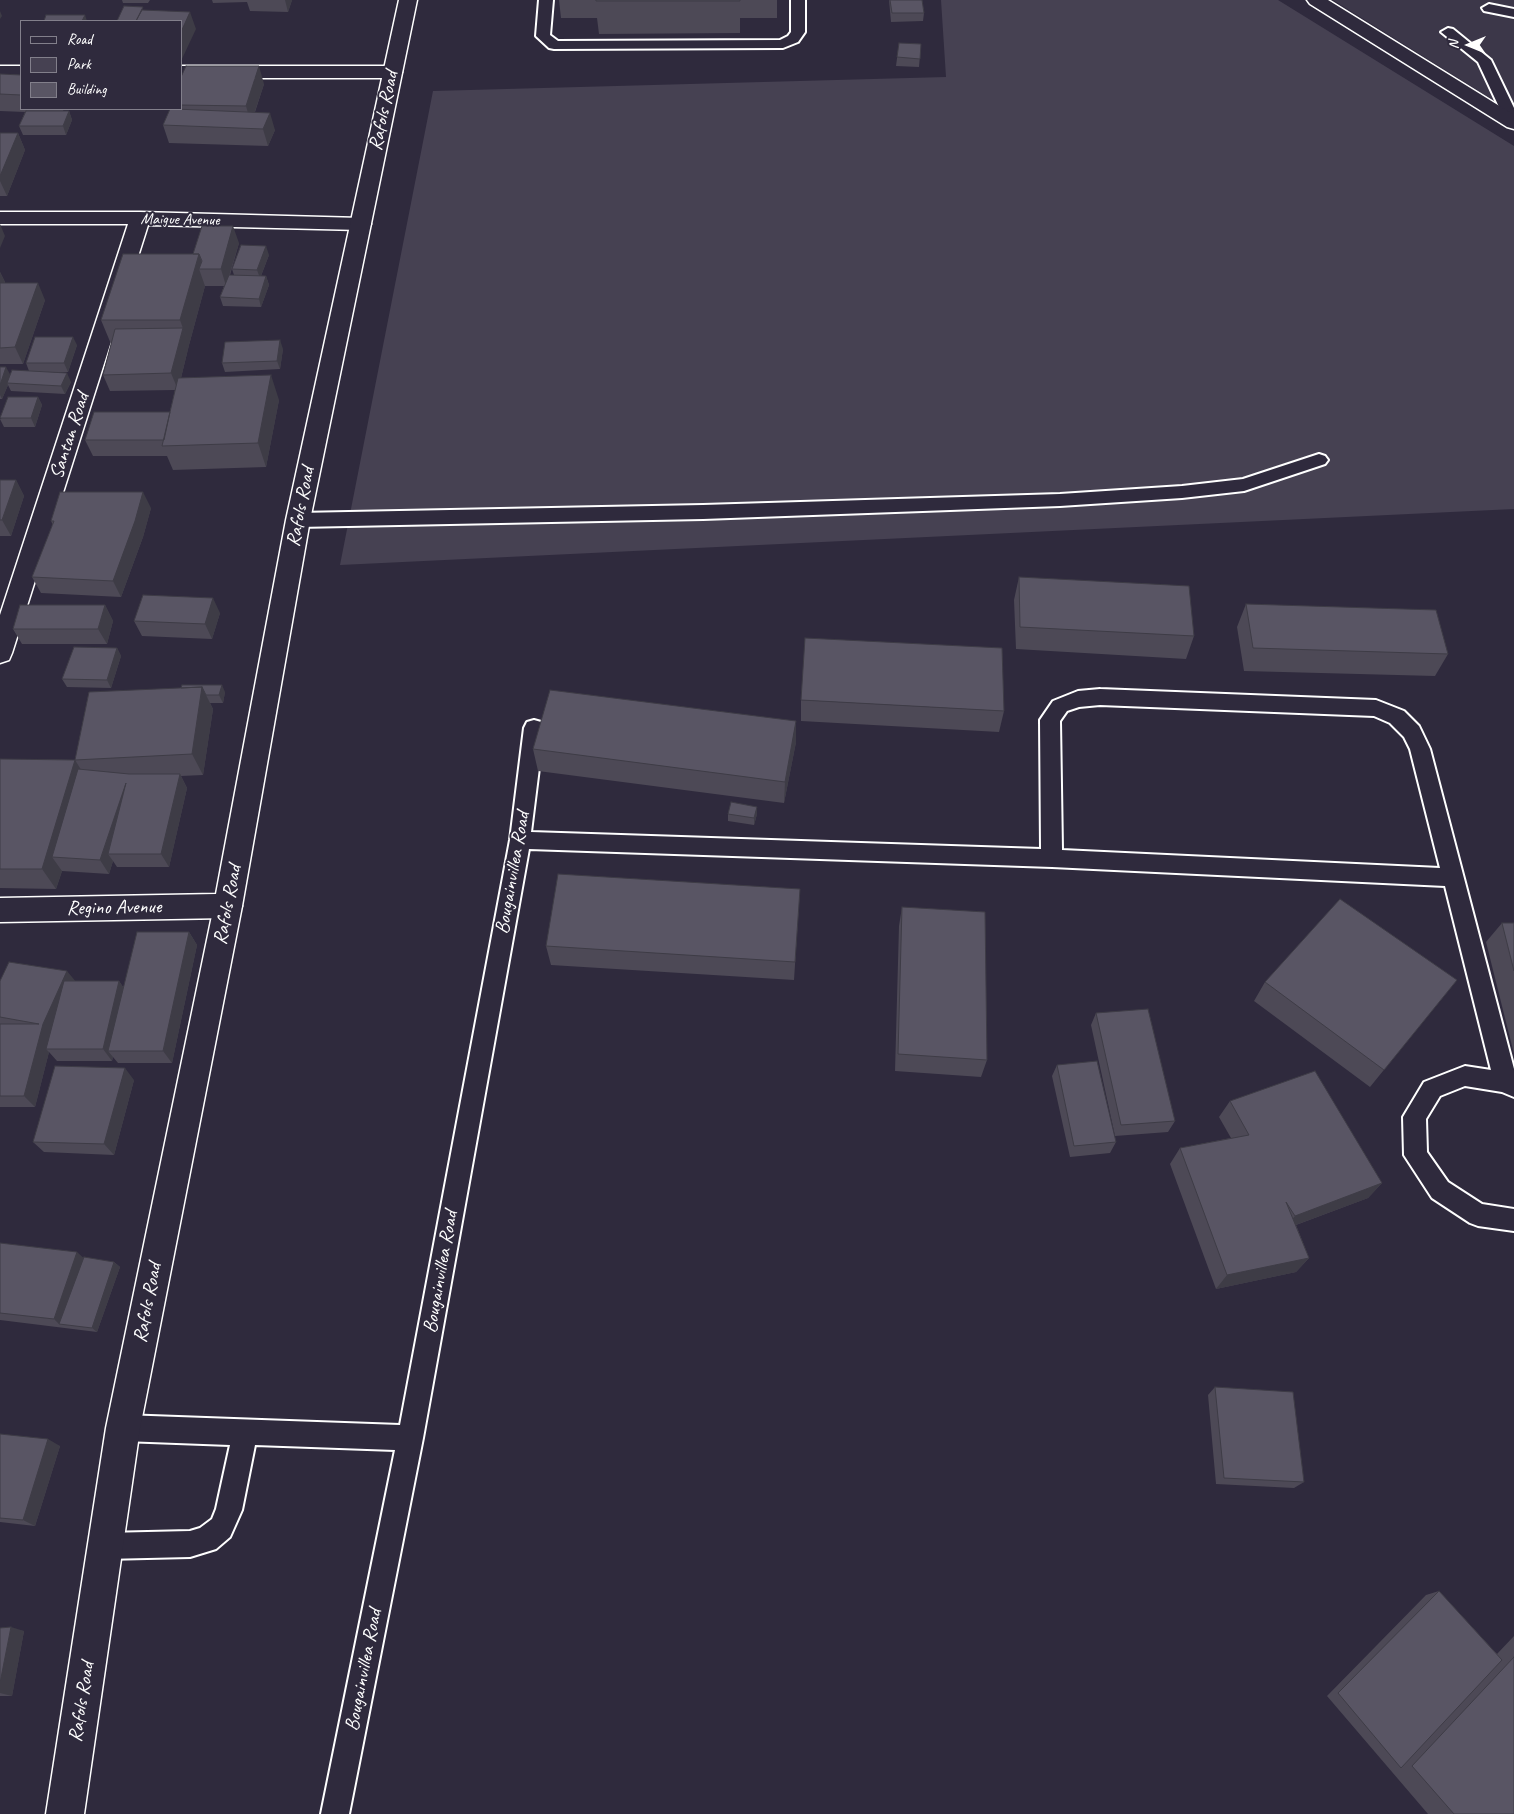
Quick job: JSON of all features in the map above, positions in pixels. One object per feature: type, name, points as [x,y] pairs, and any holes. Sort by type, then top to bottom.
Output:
[{"type":"street","name":"Rafols Road","points":[[65,1814],[123,1428],[228,906],[298,520],[408,0]]},
{"type":"street","points":[[1316,0],[1513,123]]},
{"type":"street","points":[[0,72],[20,72]]},
{"type":"street","points":[[182,72],[393,72]]},
{"type":"street","name":"Maigue Avenue","points":[[0,218],[140,218],[361,224]]},
{"type":"street","name":"Santan Road","points":[[0,653],[140,218]]},
{"type":"street","name":"Regino Avenue","points":[[0,910],[228,906]]},
{"type":"lane","points":[[546,0],[543,36],[554,45],[584,46],[783,44],[793,39],[798,32],[798,0]]},
{"type":"lane","points":[[1489,8],[1514,13]]},
{"type":"lane","points":[[1448,32],[1484,60],[1513,123]]},
{"type":"lane","points":[[298,520],[702,512],[1069,499],[1182,492],[1244,485],[1319,460]]},
{"type":"lane","points":[[1052,858],[1050,720],[1060,706],[1078,699],[1100,697],[1376,708],[1397,717],[1412,732],[1420,749],[1452,877],[1510,1084],[1465,1076],[1432,1089],[1414,1117],[1416,1154],[1440,1190],[1478,1215],[1514,1220]]},
{"type":"lane","name":"Bougainvillea Road","points":[[335,1814],[410,1438],[520,840],[534,728]]},
{"type":"lane","points":[[520,840],[1052,858],[1452,877]]},
{"type":"lane","points":[[123,1428],[410,1438]]},
{"type":"lane","points":[[105,1546],[190,1544],[207,1540],[221,1528],[229,1510],[245,1432]]},
{"type":"shaded area","points":[[1333,0],[1514,0],[1514,113]]},
{"type":"green space","points":[[941,0],[1278,0],[1514,146],[1514,509],[340,565],[433,91],[946,77]]},
{"type":"building","points":[[740,0],[740,1],[596,1]]},
{"type":"building","points":[[890,0],[922,0],[924,13],[892,13]]},
{"type":"building","points":[[124,6],[143,7],[136,20],[117,20]]},
{"type":"building","points":[[142,10],[190,12],[182,30],[182,20],[137,20]]},
{"type":"building","points":[[46,15],[85,15],[82,20],[44,20]]},
{"type":"building","points":[[899,43],[921,44],[920,59],[897,57]]},
{"type":"building","points":[[186,66],[259,66],[246,106],[182,105],[182,75]]},
{"type":"building","points":[[0,74],[20,75],[20,95],[0,94]]},
{"type":"building","points":[[170,110],[270,113],[263,129],[163,125]]},
{"type":"building","points":[[26,111],[69,111],[63,126],[19,126]]},
{"type":"building","points":[[0,133],[18,133],[0,176]]},
{"type":"building","points":[[202,226],[233,226],[221,269],[199,269],[202,261],[199,254],[193,254]]},
{"type":"building","points":[[241,245],[266,246],[257,270],[232,269]]},
{"type":"building","points":[[123,254],[199,254],[180,320],[101,320]]},
{"type":"building","points":[[229,275],[266,276],[259,299],[220,297]]},
{"type":"building","points":[[0,283],[38,283],[15,347],[0,348]]},
{"type":"building","points":[[183,328],[171,373],[103,375],[115,329]]},
{"type":"building","points":[[35,337],[73,337],[64,363],[26,363]]},
{"type":"building","points":[[280,340],[277,361],[222,363],[225,342]]},
{"type":"building","points":[[0,367],[6,367],[0,385]]},
{"type":"building","points":[[12,370],[67,373],[61,386],[7,383]]},
{"type":"building","points":[[271,375],[258,443],[162,446],[178,378]]},
{"type":"building","points":[[8,397],[38,397],[31,418],[0,418]]},
{"type":"building","points":[[94,412],[170,412],[164,440],[85,440]]},
{"type":"building","points":[[0,480],[16,480],[2,520],[0,520]]},
{"type":"building","points":[[60,492],[143,492],[135,521],[113,581],[32,577],[54,521],[51,521]]},
{"type":"building","points":[[1019,577],[1189,586],[1194,636],[1020,627]]},
{"type":"building","points":[[143,595],[213,598],[205,624],[134,621]]},
{"type":"building","points":[[1246,604],[1436,610],[1448,654],[1253,648]]},
{"type":"building","points":[[20,605],[105,605],[98,629],[13,629]]},
{"type":"building","points":[[805,638],[1002,648],[1004,711],[801,700]]},
{"type":"building","points":[[74,647],[117,648],[107,680],[62,679]]},
{"type":"building","points":[[182,685],[222,685],[219,695],[206,695],[202,687],[181,688]]},
{"type":"building","points":[[202,687],[192,754],[75,760],[89,692]]},
{"type":"building","points":[[550,690],[796,721],[785,782],[533,749]]},
{"type":"building","points":[[0,759],[75,760],[42,869],[0,869]]},
{"type":"building","points":[[78,769],[129,774],[180,774],[161,854],[108,854],[126,783],[100,860],[52,857]]},
{"type":"building","points":[[731,802],[757,807],[754,818],[728,814]]},
{"type":"building","points":[[558,874],[800,889],[795,962],[546,946]]},
{"type":"building","points":[[1340,899],[1457,980],[1384,1070],[1265,982]]},
{"type":"building","points":[[902,907],[985,912],[987,1060],[898,1054]]},
{"type":"building","points":[[1502,923],[1514,923],[1514,971]]},
{"type":"building","points":[[137,932],[189,932],[163,1051],[108,1051]]},
{"type":"building","points":[[9,962],[67,971],[43,1024],[24,1096],[0,1096],[0,1024],[39,1024],[0,1017],[0,981]]},
{"type":"building","points":[[64,981],[119,981],[103,1049],[46,1049]]},
{"type":"building","points":[[1148,1009],[1175,1121],[1121,1125],[1096,1013]]},
{"type":"building","points":[[1097,1061],[1116,1142],[1074,1146],[1057,1065]]},
{"type":"building","points":[[55,1066],[125,1068],[104,1144],[33,1142]]},
{"type":"building","points":[[1315,1071],[1382,1183],[1295,1216],[1286,1202],[1309,1258],[1227,1275],[1180,1148],[1249,1135],[1230,1101]]},
{"type":"building","points":[[0,1243],[77,1252],[54,1319],[0,1313]]},
{"type":"building","points":[[84,1257],[114,1262],[92,1328],[59,1324]]},
{"type":"building","points":[[1215,1387],[1293,1392],[1304,1482],[1224,1478]]},
{"type":"building","points":[[0,1434],[48,1439],[23,1520],[0,1518]]},
{"type":"building","points":[[1439,1591],[1502,1660],[1401,1768],[1338,1693]]},
{"type":"building","points":[[11,1627],[0,1683],[0,1628]]},
{"type":"building","points":[[1514,1657],[1514,1814],[1454,1814],[1412,1766]]}]
